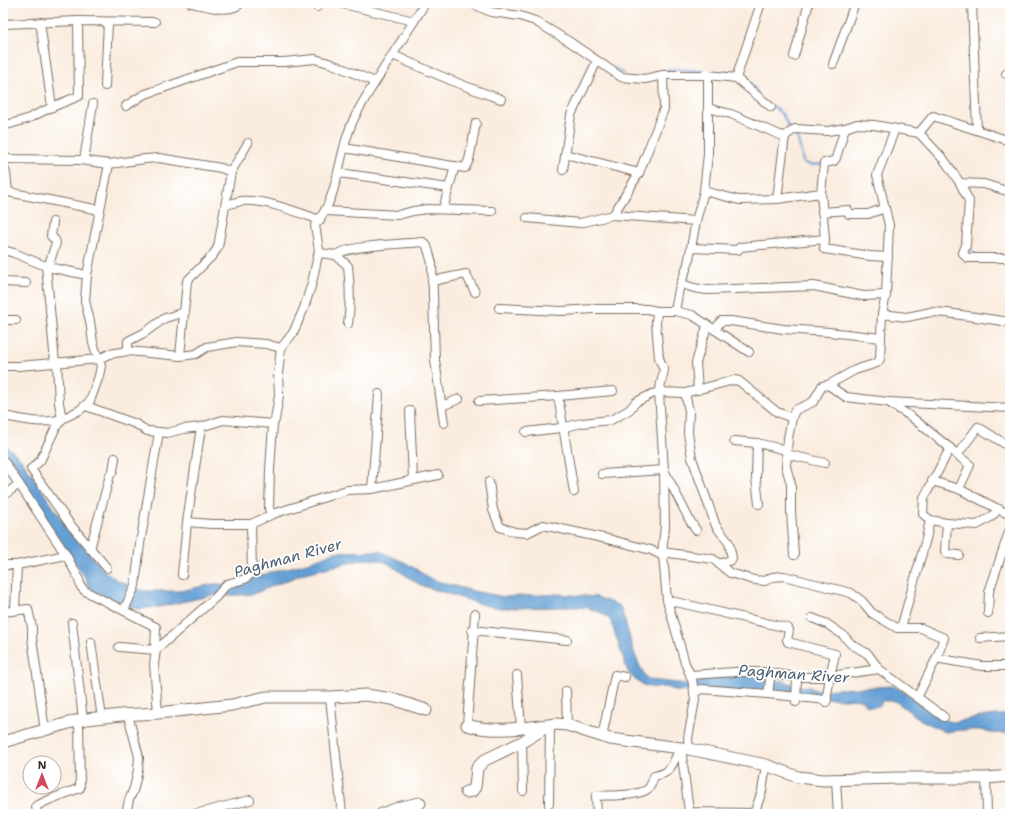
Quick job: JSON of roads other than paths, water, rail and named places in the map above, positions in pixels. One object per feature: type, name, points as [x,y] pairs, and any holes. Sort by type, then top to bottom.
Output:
[{"type":"street","points":[[191,3],[226,9],[238,6],[241,3]]},
{"type":"street","points":[[339,3],[414,21]]},
{"type":"street","points":[[273,514],[269,509],[269,502],[273,424],[279,395],[278,374],[281,348],[293,333],[304,308],[312,283],[319,253],[315,225],[326,211],[339,173],[344,148],[352,124],[365,98],[425,3]]},
{"type":"street","points":[[471,3],[491,12],[520,16],[535,21],[570,42],[621,77],[645,79],[663,75],[737,74],[771,107]]},
{"type":"street","points":[[737,74],[761,3]]},
{"type":"street","points":[[794,56],[809,3]]},
{"type":"street","points":[[833,64],[855,3]]},
{"type":"street","points":[[972,3],[977,130]]},
{"type":"street","points":[[3,126],[27,119],[79,95],[78,21]]},
{"type":"street","points":[[3,24],[78,21],[155,22]]},
{"type":"street","points":[[40,22],[52,107]]},
{"type":"street","points":[[105,86],[108,22]]},
{"type":"street","points":[[393,55],[480,92],[501,99]]},
{"type":"street","points":[[126,106],[144,95],[237,62],[284,62],[315,59],[332,64],[375,82]]},
{"type":"street","points":[[563,170],[571,115],[597,61]]},
{"type":"street","points":[[612,215],[639,173],[664,109],[663,75]]},
{"type":"street","points":[[675,311],[692,248],[696,221],[704,191],[708,154],[708,75]]},
{"type":"street","points":[[84,160],[93,104]]},
{"type":"street","points":[[708,108],[731,114],[766,130],[785,136],[795,129],[828,131],[857,124],[919,132],[945,161],[960,183],[969,201],[966,245],[963,253],[967,258],[1010,258]]},
{"type":"street","points":[[919,132],[934,116],[1010,141]]},
{"type":"street","points":[[344,148],[465,168],[469,160],[476,123]]},
{"type":"street","points":[[845,128],[834,161],[824,167],[821,193],[825,239],[824,250],[888,257]]},
{"type":"street","points":[[794,555],[791,484],[786,467],[786,452],[792,418],[795,410],[812,402],[822,386],[828,385],[855,370],[876,363],[880,359],[882,314],[886,295],[889,225],[877,175],[895,129]]},
{"type":"street","points":[[777,199],[785,136]]},
{"type":"street","points":[[180,356],[187,281],[213,255],[218,247],[232,172],[248,143]]},
{"type":"street","points":[[566,154],[639,173]]},
{"type":"street","points":[[3,159],[84,160],[109,164],[159,158],[221,168],[232,172]]},
{"type":"street","points":[[107,568],[69,523],[31,469],[40,461],[56,427],[62,420],[86,406],[90,401],[99,376],[101,366],[93,343],[90,321],[85,302],[87,275],[109,164]]},
{"type":"street","points":[[3,166],[6,173],[8,192],[100,210]]},
{"type":"street","points":[[443,209],[455,166]]},
{"type":"street","points":[[339,173],[449,188]]},
{"type":"street","points":[[960,183],[984,184],[1010,192]]},
{"type":"street","points":[[704,191],[739,200],[777,199],[821,193]]},
{"type":"street","points":[[226,205],[240,201],[262,203],[287,208],[320,220]]},
{"type":"street","points":[[822,212],[848,210],[849,214],[862,214],[885,208]]},
{"type":"street","points":[[326,211],[398,215],[413,211],[443,209],[492,211]]},
{"type":"street","points":[[527,218],[580,223],[612,215],[696,221]]},
{"type":"street","points":[[53,222],[51,237],[56,240],[56,243],[47,267],[59,403],[62,420]]},
{"type":"street","points":[[692,248],[738,250],[740,247],[825,239]]},
{"type":"street","points":[[336,255],[341,251],[360,248],[423,242],[427,246],[432,263],[435,360],[444,423]]},
{"type":"street","points":[[3,250],[47,267],[87,275]]},
{"type":"street","points":[[319,253],[336,255],[348,266],[350,286],[348,324]]},
{"type":"street","points":[[432,280],[466,274],[475,292]]},
{"type":"street","points":[[3,282],[26,283]]},
{"type":"street","points":[[682,284],[707,290],[814,286],[863,296],[886,295]]},
{"type":"street","points":[[499,308],[562,311],[594,309],[646,309],[656,311],[675,311],[692,315],[749,352]]},
{"type":"street","points":[[656,311],[659,358],[664,370],[659,392],[664,470],[665,527],[663,554],[667,600],[685,663],[691,677],[695,700],[685,748],[688,812],[754,813],[762,791],[766,765]]},
{"type":"street","points":[[128,351],[128,341],[144,333],[164,318],[185,312]]},
{"type":"street","points":[[882,314],[907,317],[931,312],[942,312],[1010,322]]},
{"type":"street","points":[[3,320],[16,320]]},
{"type":"street","points":[[715,330],[721,321],[731,321],[783,329],[829,332],[881,338]]},
{"type":"street","points":[[698,390],[696,363],[707,326]]},
{"type":"street","points":[[3,366],[99,359],[109,354],[128,351],[180,356],[196,354],[207,347],[237,342],[266,344],[281,348]]},
{"type":"street","points":[[526,432],[611,420],[629,410],[636,402],[652,394],[659,392],[685,393],[734,380],[739,381],[777,412],[792,418]]},
{"type":"street","points":[[828,385],[846,397],[888,402],[1010,408]]},
{"type":"street","points":[[479,401],[613,391]]},
{"type":"street","points":[[685,393],[689,411],[688,433],[692,458],[716,526],[722,536],[729,543],[732,558],[728,562],[719,564]]},
{"type":"street","points":[[372,489],[379,394]]},
{"type":"street","points":[[558,396],[574,492]]},
{"type":"street","points":[[442,406],[459,399]]},
{"type":"street","points":[[888,402],[910,416],[970,465],[959,489]]},
{"type":"street","points":[[86,406],[136,424],[147,431],[167,433],[201,427],[222,420],[273,424]]},
{"type":"street","points":[[410,411],[413,479]]},
{"type":"street","points":[[3,416],[31,422],[50,422],[62,420]]},
{"type":"street","points":[[182,575],[187,522],[201,427]]},
{"type":"street","points":[[957,455],[978,427],[1010,447]]},
{"type":"street","points":[[126,608],[135,586],[140,544],[159,432]]},
{"type":"street","points":[[734,441],[757,443],[825,463]]},
{"type":"street","points":[[757,443],[756,478],[759,504]]},
{"type":"street","points":[[950,448],[924,498],[923,514],[930,520],[977,525],[991,517],[1000,509]]},
{"type":"street","points":[[90,549],[115,458]]},
{"type":"street","points":[[3,461],[66,555],[78,577],[81,587],[126,608],[156,627],[156,650],[154,664],[158,713]]},
{"type":"street","points":[[602,474],[664,470]]},
{"type":"street","points":[[664,470],[696,530]]},
{"type":"street","points":[[187,522],[211,524],[251,524],[273,514],[348,490],[372,489],[413,479],[438,475]]},
{"type":"street","points":[[932,481],[959,489],[1010,514]]},
{"type":"street","points":[[489,482],[493,510],[500,527],[515,532],[527,533],[543,526],[612,540],[663,554],[713,559],[730,572],[754,580],[765,581],[772,577],[784,576],[851,593],[862,601],[872,613],[897,628],[921,628],[944,638],[937,658],[917,698]]},
{"type":"street","points":[[3,496],[19,484]]},
{"type":"street","points":[[901,628],[930,520]]},
{"type":"street","points":[[948,523],[947,554],[959,555]]},
{"type":"street","points":[[119,647],[156,650],[216,597],[227,584],[245,579],[252,573],[251,524]]},
{"type":"street","points":[[988,613],[991,584],[1010,529]]},
{"type":"street","points":[[3,565],[17,565],[66,555]]},
{"type":"street","points":[[15,610],[17,565]]},
{"type":"street","points":[[667,600],[788,628],[790,630],[787,640],[788,642],[836,654],[830,676],[826,701],[796,700],[768,694],[701,689],[694,692]]},
{"type":"street","points":[[3,612],[28,609],[32,626],[32,638],[45,730]]},
{"type":"street","points":[[474,614],[467,725],[476,728],[492,730],[567,725],[610,739],[685,748],[766,765],[798,777],[823,780],[986,778],[1010,776]]},
{"type":"street","points":[[812,618],[827,624],[843,634],[851,644],[868,654],[880,669],[944,718]]},
{"type":"street","points":[[37,814],[36,806],[80,788],[81,720],[72,623]]},
{"type":"street","points":[[472,630],[566,640]]},
{"type":"street","points":[[980,638],[1010,636]]},
{"type":"street","points":[[91,642],[102,718]]},
{"type":"street","points":[[937,658],[982,666],[1010,666]]},
{"type":"street","points":[[691,677],[735,672],[771,674],[797,679],[880,669]]},
{"type":"street","points":[[768,694],[771,674]]},
{"type":"street","points":[[517,675],[521,728]]},
{"type":"street","points":[[602,737],[615,675],[626,677]]},
{"type":"street","points":[[796,700],[797,679]]},
{"type":"street","points":[[566,691],[567,725]]},
{"type":"street","points":[[3,742],[81,720],[232,705],[266,697],[330,697],[366,695],[392,699],[426,710]]},
{"type":"street","points":[[330,697],[342,814]]},
{"type":"street","points":[[126,814],[129,800],[134,788],[139,757],[128,715]]},
{"type":"street","points":[[466,792],[472,791],[475,787],[478,768],[485,760],[522,742],[550,725]]},
{"type":"street","points":[[549,804],[550,725]]},
{"type":"street","points":[[522,742],[524,791]]},
{"type":"street","points":[[597,814],[596,796],[629,795],[643,792],[649,788],[654,776],[667,772],[672,766],[676,754],[685,748]]},
{"type":"street","points":[[986,778],[987,814]]},
{"type":"street","points":[[836,780],[838,814]]},
{"type":"street","points":[[195,814],[250,800]]},
{"type":"street","points":[[382,814],[413,807]]},
{"type":"water","points":[[3,444],[21,459],[62,520],[103,570],[117,580],[140,590],[180,591],[213,584],[221,584],[229,587],[254,577],[307,563],[334,552],[380,551],[408,564],[437,581],[473,591],[505,597],[559,594],[597,597],[620,606],[635,655],[639,665],[649,680],[689,684],[698,682],[701,677],[764,675],[768,680],[784,681],[800,687],[809,686],[813,689],[819,690],[892,686],[901,690],[947,721],[953,722],[993,715],[1010,715],[1010,734],[991,733],[980,730],[945,732],[921,720],[895,701],[881,701],[881,705],[872,707],[864,704],[864,700],[676,691],[665,687],[654,688],[643,685],[634,679],[628,672],[611,622],[608,617],[599,612],[588,608],[574,607],[500,608],[487,606],[420,585],[386,562],[377,560],[366,559],[305,573],[253,594],[223,596],[214,595],[159,607],[136,609],[91,590],[87,584],[87,580],[3,461]]},
{"type":"waterway","points":[[487,6],[498,9]]},
{"type":"waterway","points":[[613,67],[624,74]]},
{"type":"waterway","points":[[655,73],[673,69],[703,71]]},
{"type":"waterway","points":[[720,72],[735,74]]},
{"type":"waterway","points":[[739,76],[744,77],[757,91]]},
{"type":"waterway","points":[[773,106],[783,115],[789,128],[791,129]]},
{"type":"waterway","points":[[843,148],[853,129]]},
{"type":"waterway","points":[[794,132],[799,143],[803,162],[810,165],[822,164]]},
{"type":"waterway","points":[[968,245],[974,254],[977,255]]},
{"type":"water label","name":"Paghman River","points":[[288,558]]},
{"type":"water label","name":"Paghman River","points":[[794,674]]}]
